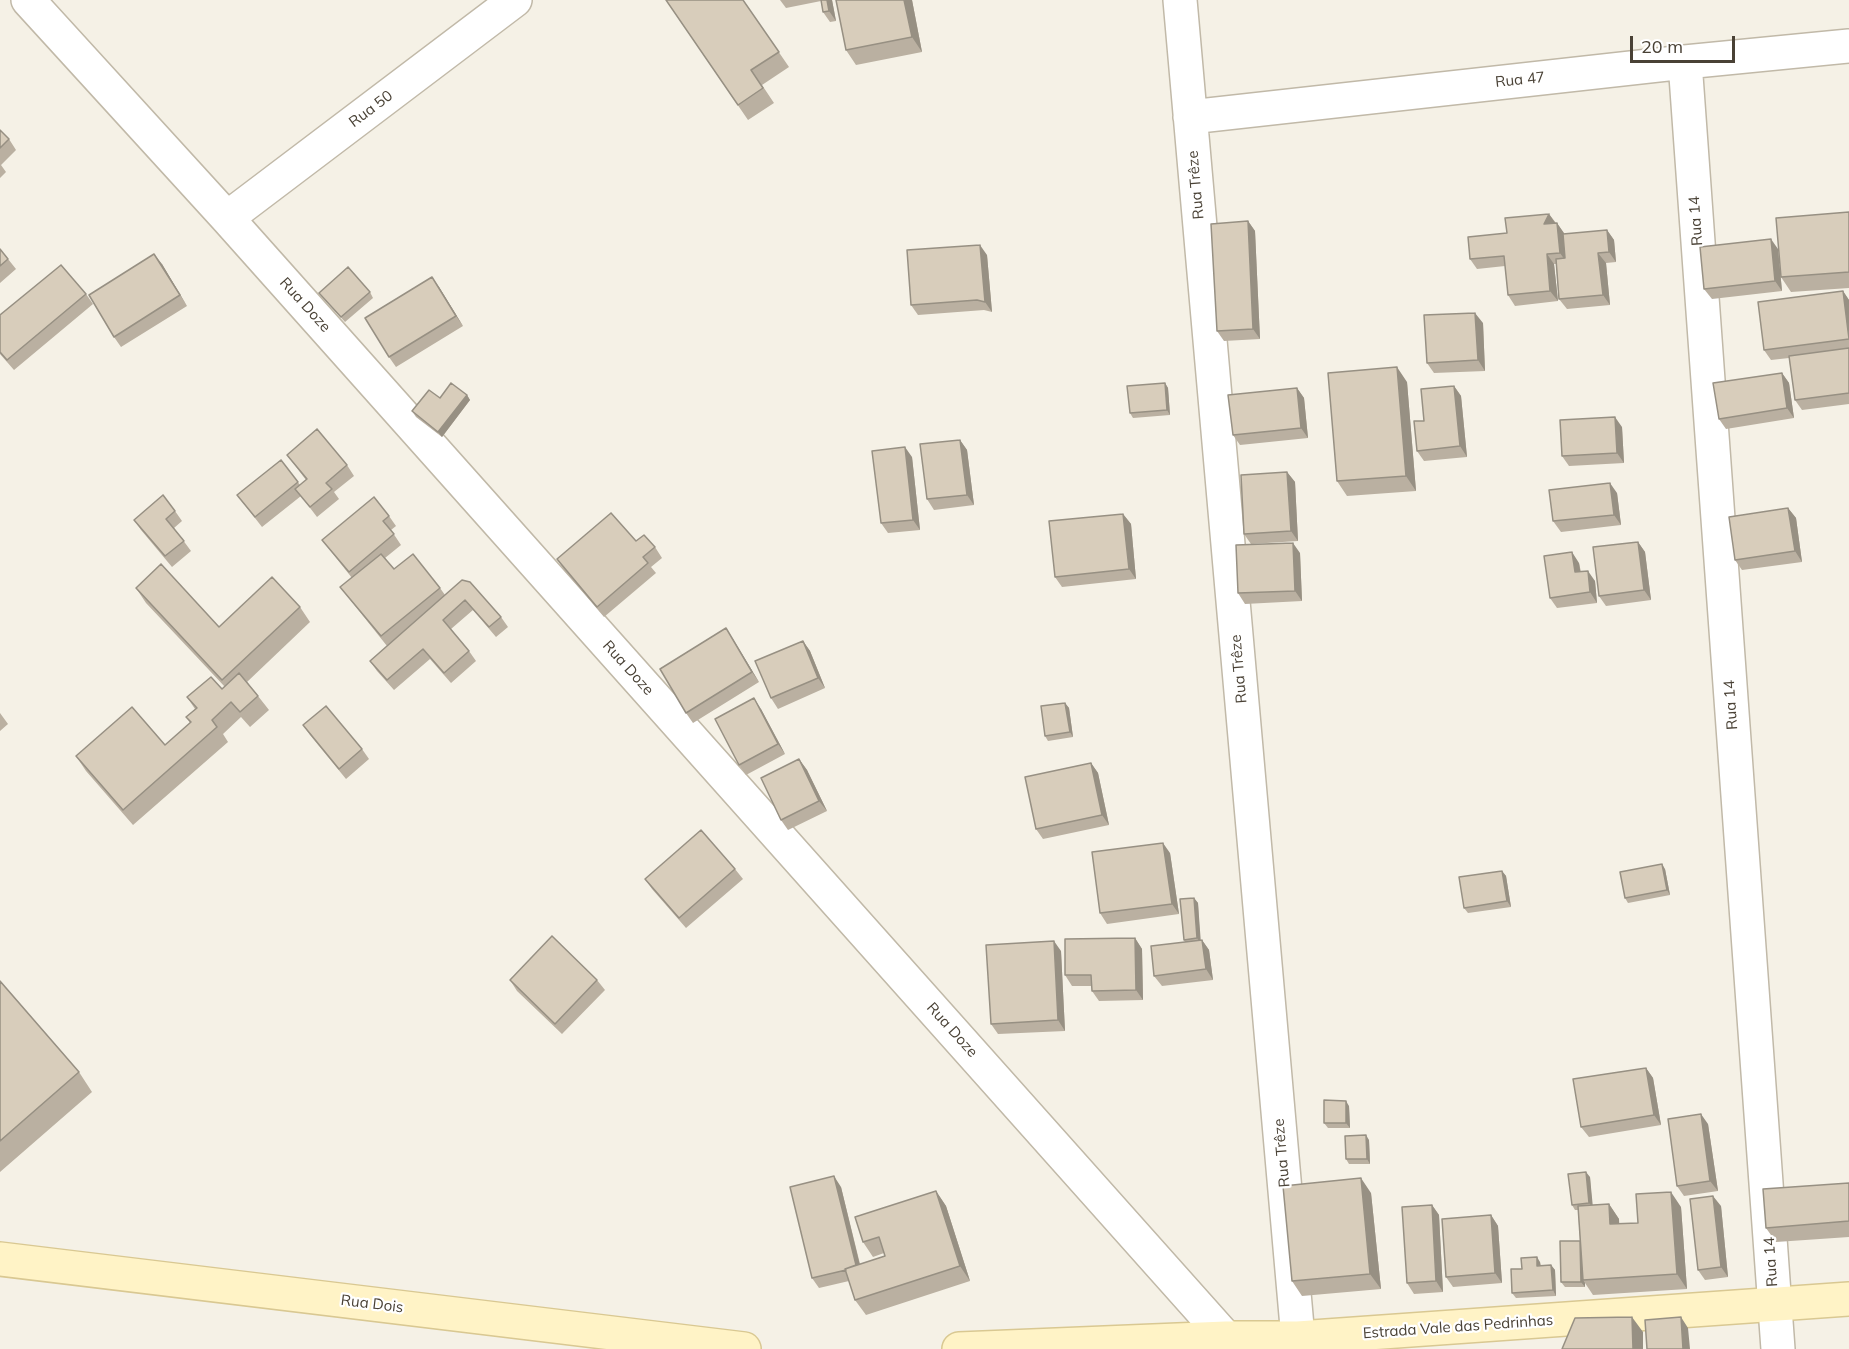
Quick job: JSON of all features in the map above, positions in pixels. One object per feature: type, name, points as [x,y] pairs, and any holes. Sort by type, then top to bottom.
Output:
[{"type":"main road","name":"Rua Dois","points":[[6,1256],[744,1349]]},
{"type":"main road","name":"Estrada Vale das Pedrinhas","points":[[959,1349],[1226,1338],[1298,1338],[1849,1299]]},
{"type":"street","name":"Rua Doze","points":[[28,0],[227,218],[1226,1338]]},
{"type":"street","name":"Rua 50","points":[[227,218],[515,0]]},
{"type":"street","name":"Rua Trêze","points":[[1180,0],[1298,1338]]},
{"type":"street","name":"Rua 47","points":[[1190,117],[1849,46]]},
{"type":"street","name":"Rua 14","points":[[1685,62],[1778,1349]]},
{"type":"building","points":[[666,0],[743,0],[779,52],[751,70],[763,88],[738,105]]},
{"type":"building","points":[[821,0],[827,0],[829,11],[823,12]]},
{"type":"building","points":[[836,0],[904,0],[912,37],[846,50]]},
{"type":"building","points":[[0,130],[9,139],[0,148]]},
{"type":"building","points":[[1849,212],[1849,272],[1781,277],[1776,218]]},
{"type":"building","points":[[1549,214],[1544,224],[1557,223],[1560,253],[1547,254],[1550,291],[1508,295],[1504,256],[1470,259],[1468,237],[1507,233],[1505,218]]},
{"type":"building","points":[[1248,221],[1253,329],[1217,331],[1211,224]]},
{"type":"building","points":[[1607,230],[1609,252],[1598,253],[1603,295],[1559,299],[1556,259],[1565,258],[1563,234]]},
{"type":"building","points":[[1771,239],[1775,281],[1704,289],[1700,247]]},
{"type":"building","points":[[980,245],[985,302],[977,300],[911,305],[907,250]]},
{"type":"building","points":[[0,249],[8,259],[0,266]]},
{"type":"building","points":[[154,254],[180,295],[114,337],[89,295]]},
{"type":"building","points":[[61,265],[86,294],[7,360],[0,352],[0,315]]},
{"type":"building","points":[[348,267],[370,292],[341,317],[319,293]]},
{"type":"building","points":[[432,277],[456,316],[389,357],[365,318]]},
{"type":"building","points":[[1843,291],[1849,339],[1764,350],[1758,302]]},
{"type":"building","points":[[1475,313],[1478,360],[1427,363],[1424,315]]},
{"type":"building","points":[[1849,348],[1849,393],[1795,400],[1789,356]]},
{"type":"building","points":[[1397,367],[1406,476],[1337,481],[1328,373]]},
{"type":"building","points":[[1782,373],[1787,408],[1719,419],[1713,383]]},
{"type":"building","points":[[451,383],[467,395],[438,432],[412,411],[429,390],[440,398]]},
{"type":"building","points":[[1165,383],[1167,410],[1130,413],[1127,386]]},
{"type":"building","points":[[1454,386],[1460,446],[1417,451],[1414,421],[1424,421],[1421,389]]},
{"type":"building","points":[[1297,388],[1301,428],[1233,435],[1228,395]]},
{"type":"building","points":[[1615,417],[1617,453],[1562,456],[1560,420]]},
{"type":"building","points":[[317,429],[347,465],[326,483],[332,489],[310,507],[295,489],[307,479],[287,455]]},
{"type":"building","points":[[960,440],[967,495],[927,499],[920,444]]},
{"type":"building","points":[[905,447],[913,520],[881,523],[872,451]]},
{"type":"building","points":[[281,460],[298,482],[255,517],[237,495]]},
{"type":"building","points":[[1287,472],[1291,531],[1244,534],[1241,475]]},
{"type":"building","points":[[1610,483],[1614,515],[1553,521],[1549,490]]},
{"type":"building","points":[[163,495],[175,511],[166,519],[184,541],[165,556],[134,520]]},
{"type":"building","points":[[374,497],[389,516],[383,521],[394,534],[349,572],[322,540]]},
{"type":"building","points":[[1788,508],[1795,551],[1735,560],[1729,517]]},
{"type":"building","points":[[611,513],[636,541],[644,535],[655,547],[643,557],[648,563],[597,607],[557,559]]},
{"type":"building","points":[[1123,514],[1129,569],[1055,577],[1049,521]]},
{"type":"building","points":[[1638,542],[1644,590],[1599,596],[1593,547]]},
{"type":"building","points":[[1293,543],[1295,591],[1238,593],[1236,545]]},
{"type":"building","points":[[1572,552],[1575,572],[1588,571],[1590,592],[1550,598],[1544,556]]},
{"type":"building","points":[[381,554],[394,569],[413,554],[440,588],[381,636],[340,587]]},
{"type":"building","points":[[161,564],[219,627],[272,577],[300,607],[222,680],[136,588]]},
{"type":"building","points":[[462,580],[470,582],[501,617],[489,627],[465,600],[443,620],[469,651],[444,673],[423,649],[387,680],[370,661]]},
{"type":"building","points":[[726,628],[752,672],[686,713],[660,669]]},
{"type":"building","points":[[803,641],[818,678],[771,698],[755,661]]},
{"type":"building","points":[[239,673],[258,696],[240,712],[231,702],[212,720],[217,727],[123,810],[76,756],[132,707],[165,745],[191,722],[186,717],[197,708],[187,697],[211,677],[222,689]]},
{"type":"building","points":[[754,698],[778,744],[739,765],[715,719]]},
{"type":"building","points":[[1065,703],[1070,732],[1045,736],[1041,706]]},
{"type":"building","points":[[326,706],[362,749],[339,769],[303,725]]},
{"type":"building","points":[[799,759],[819,801],[781,820],[761,778]]},
{"type":"building","points":[[1091,763],[1102,815],[1036,829],[1025,777]]},
{"type":"building","points":[[701,830],[735,869],[679,918],[645,879]]},
{"type":"building","points":[[1163,843],[1172,904],[1100,913],[1092,852]]},
{"type":"building","points":[[1662,864],[1667,890],[1625,898],[1620,872]]},
{"type":"building","points":[[1502,871],[1507,901],[1464,908],[1459,877]]},
{"type":"building","points":[[1194,898],[1197,938],[1184,940],[1180,899]]},
{"type":"building","points":[[552,936],[597,980],[555,1024],[510,980]]},
{"type":"building","points":[[1135,938],[1136,990],[1092,991],[1091,975],[1065,975],[1065,939]]},
{"type":"building","points":[[1202,940],[1206,969],[1154,976],[1151,946]]},
{"type":"building","points":[[1054,941],[1058,1020],[991,1024],[986,945]]},
{"type":"building","points":[[0,981],[79,1072],[0,1141]]},
{"type":"building","points":[[1646,1068],[1654,1115],[1581,1127],[1573,1079]]},
{"type":"building","points":[[1324,1100],[1346,1101],[1346,1123],[1324,1123]]},
{"type":"building","points":[[1701,1114],[1710,1181],[1677,1186],[1668,1119]]},
{"type":"building","points":[[1366,1135],[1367,1159],[1346,1159],[1345,1136]]},
{"type":"building","points":[[1586,1172],[1589,1203],[1572,1205],[1568,1174]]},
{"type":"building","points":[[834,1176],[856,1265],[846,1270],[812,1278],[790,1187]]},
{"type":"building","points":[[1361,1178],[1370,1274],[1292,1281],[1283,1186]]},
{"type":"building","points":[[1849,1183],[1849,1221],[1766,1228],[1763,1189]]},
{"type":"building","points":[[936,1191],[960,1266],[855,1300],[845,1269],[885,1256],[879,1237],[863,1242],[855,1217]]},
{"type":"building","points":[[1671,1192],[1677,1274],[1583,1280],[1578,1206],[1609,1204],[1610,1224],[1638,1223],[1636,1194]]},
{"type":"building","points":[[1713,1196],[1721,1267],[1698,1270],[1690,1199]]},
{"type":"building","points":[[1432,1205],[1436,1281],[1407,1283],[1402,1207]]},
{"type":"building","points":[[1491,1215],[1495,1273],[1446,1277],[1442,1219]]},
{"type":"building","points":[[1560,1241],[1580,1241],[1581,1282],[1561,1282]]},
{"type":"building","points":[[1537,1257],[1537,1266],[1551,1265],[1553,1290],[1512,1293],[1511,1269],[1522,1269],[1521,1258]]},
{"type":"building","points":[[1632,1317],[1633,1349],[1562,1349],[1575,1318]]},
{"type":"building","points":[[1681,1317],[1683,1349],[1647,1349],[1645,1320]]}]
